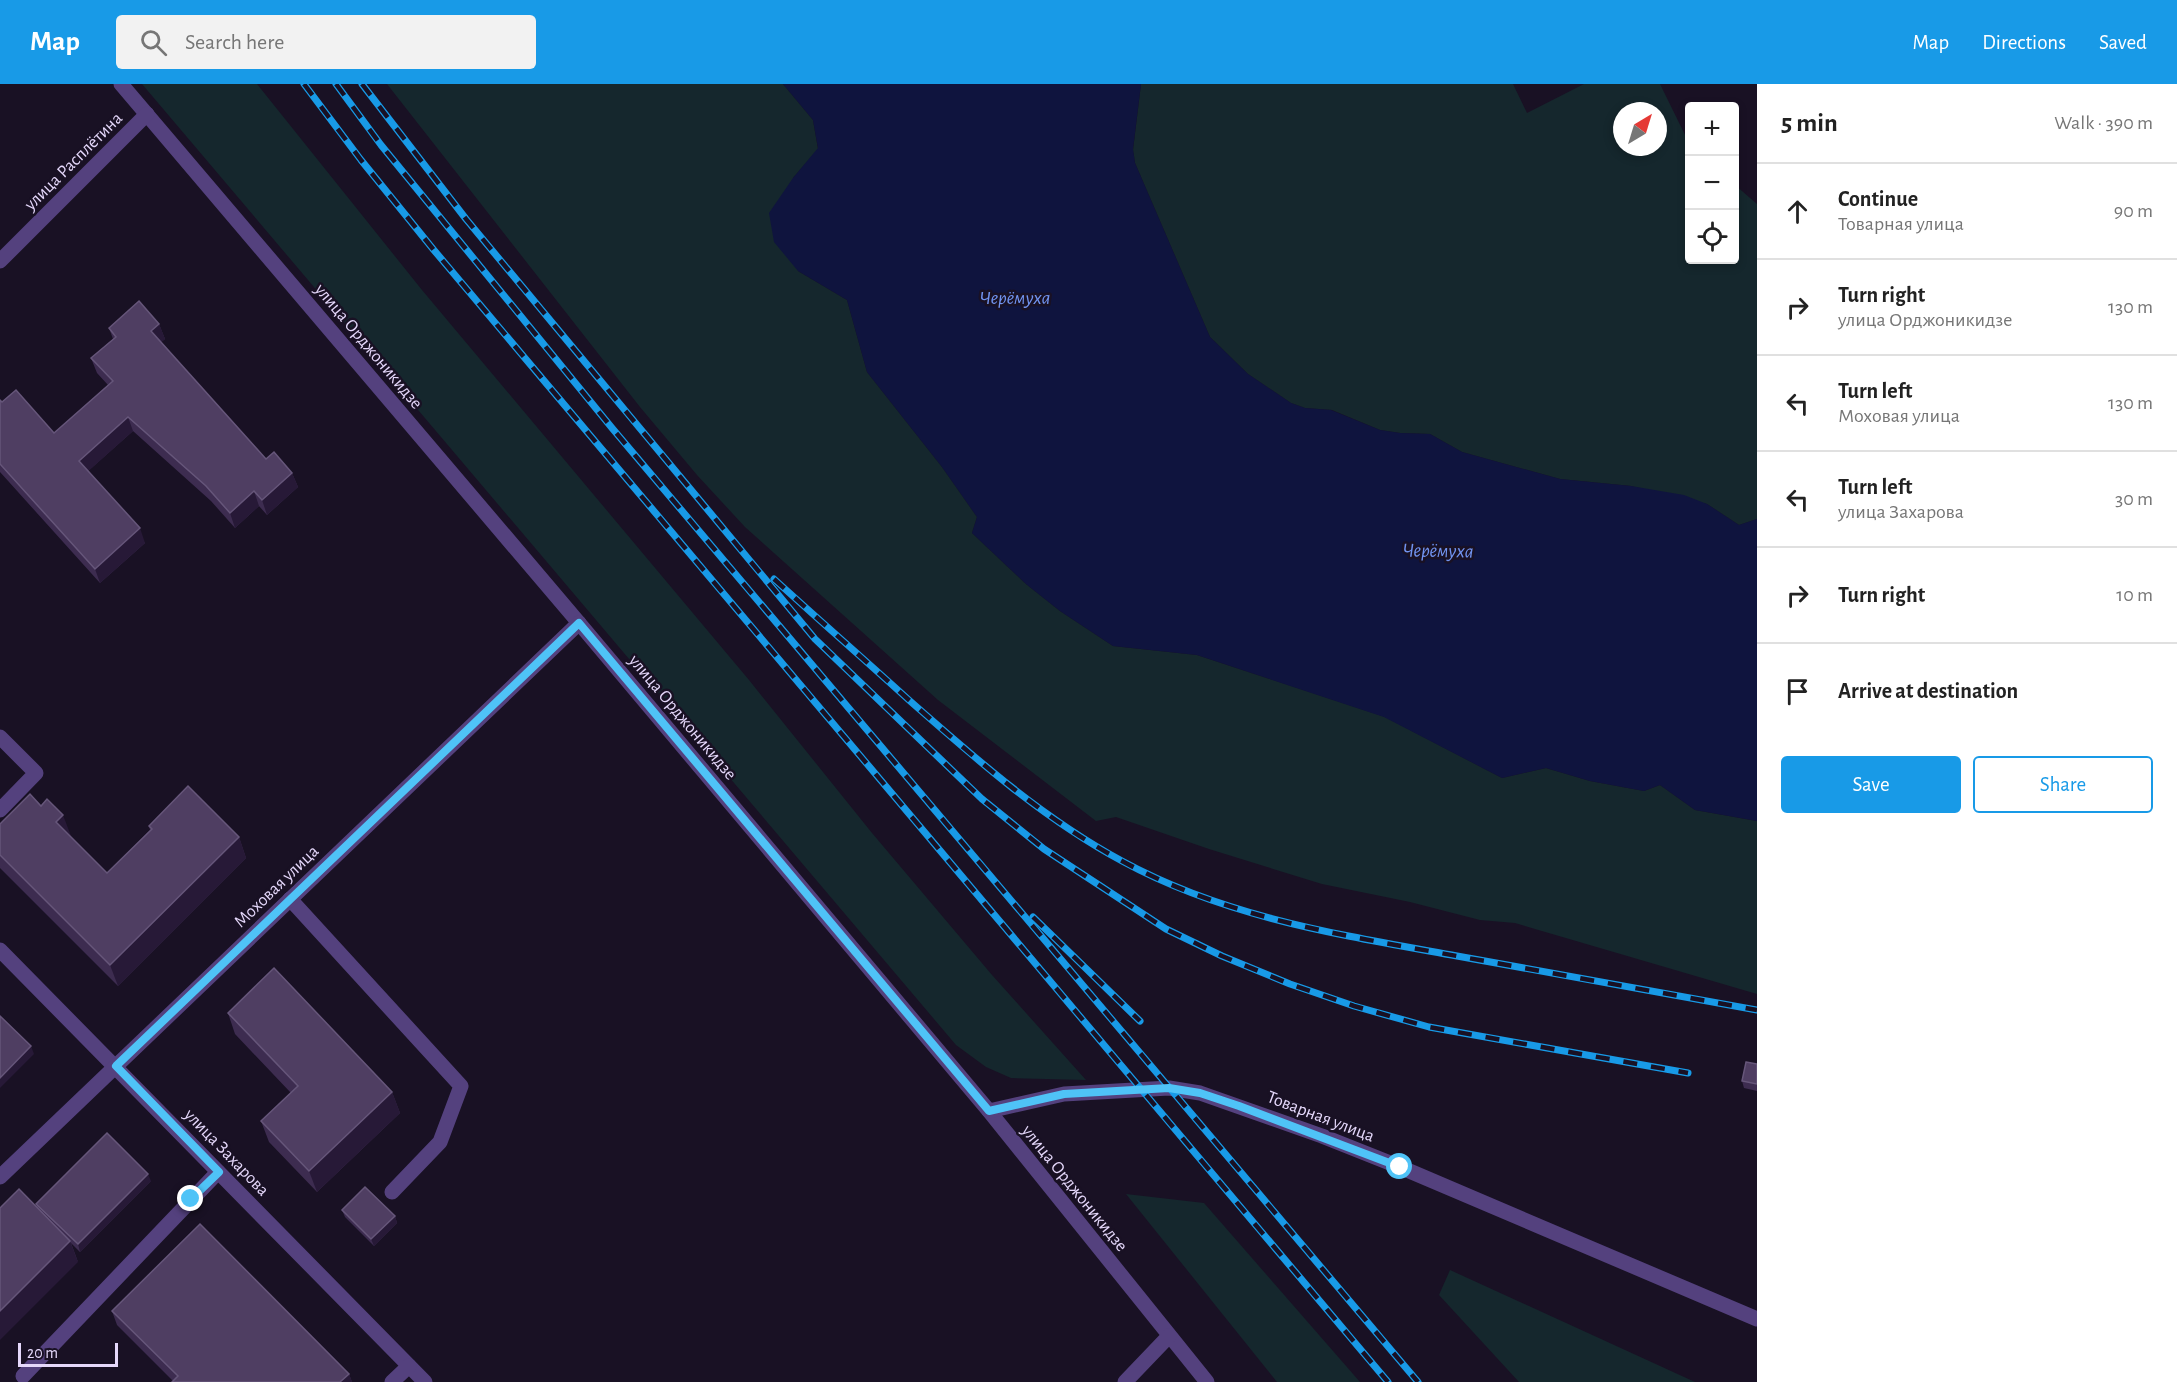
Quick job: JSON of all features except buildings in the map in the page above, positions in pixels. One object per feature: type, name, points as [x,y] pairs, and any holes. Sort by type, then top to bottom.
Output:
[{"type":"street","name":"улица Орджоникидзе","points":[[122,84],[989,1111],[1207,1382]]},
{"type":"street","name":"улица Расплётина","points":[[2,256],[147,114]]},
{"type":"street","name":"Моховая улица","points":[[0,1177],[579,623]]},
{"type":"street","points":[[0,737],[36,773],[0,810]]},
{"type":"street","points":[[290,899],[461,1086],[440,1142],[392,1192]]},
{"type":"street","name":"улица Захарова","points":[[0,950],[425,1382]]},
{"type":"street","name":"Товарная улица","points":[[989,1111],[1064,1094],[1169,1088],[1200,1093],[1322,1136],[1400,1167],[1757,1319]]},
{"type":"street","points":[[23,1376],[219,1172]]},
{"type":"street","points":[[1125,1382],[1169,1336]]},
{"type":"street","points":[[392,1382],[409,1366]]},
{"type":"shaded area","points":[[142,84],[257,84],[422,290],[749,680],[872,833],[992,975],[1086,1080],[1011,1078],[986,1067],[956,1045]]},
{"type":"shaded area","points":[[387,84],[783,84],[813,120],[818,149],[793,178],[798,271],[847,300],[867,372],[942,467],[977,517],[972,533],[1026,584],[1060,611],[1113,646],[1197,655],[1385,717],[1502,778],[1546,768],[1590,781],[1644,791],[1660,785],[1695,810],[1757,821],[1757,994],[1515,923],[1480,920],[1410,902],[1322,884],[1116,817],[1096,821],[938,700],[745,527],[697,475],[640,407]]},
{"type":"shaded area","points":[[1141,84],[1513,84],[1527,113],[1584,84],[1660,84],[1685,135],[1685,264],[1739,264],[1739,188],[1757,204],[1757,519],[1739,525],[1707,504],[1631,486],[1560,479],[1462,452],[1430,434],[1380,430],[1332,410],[1305,408],[1291,403],[1248,374],[1210,337],[1135,163],[1133,150]]},
{"type":"shaded area","points":[[1126,1194],[1204,1203],[1360,1382],[1277,1382]]},
{"type":"shaded area","points":[[1450,1270],[1695,1382],[1519,1382],[1439,1295]]},
{"type":"water","name":"Черёмуха","points":[[783,84],[1141,84],[1133,149],[1135,163],[1210,337],[1248,374],[1291,403],[1305,408],[1331,410],[1380,430],[1430,434],[1462,452],[1560,479],[1631,486],[1684,495],[1707,504],[1739,525],[1757,519],[1757,821],[1695,810],[1660,785],[1644,791],[1590,781],[1546,768],[1502,778],[1384,717],[1197,655],[1113,646],[1060,611],[1026,584],[972,533],[977,517],[942,467],[867,372],[847,300],[798,271],[774,242],[769,213],[793,178],[818,148],[813,120]]},
{"type":"railway","points":[[304,84],[361,160],[433,249],[1388,1382]]},
{"type":"railway","points":[[336,84],[381,145],[612,428],[1418,1382]]},
{"type":"railway","points":[[362,84],[466,219],[815,639],[982,799],[1044,849],[1166,929],[1222,956],[1290,984],[1354,1006],[1429,1027],[1688,1073]]},
{"type":"railway","points":[[774,579],[935,723],[1012,787],[1065,827],[1122,861],[1162,881],[1244,911],[1328,932],[1757,1010]]},
{"type":"railway","points":[[1033,917],[1140,1021]]},
{"type":"route","points":[[191,1199],[219,1172],[116,1066],[579,623],[989,1111],[1064,1094],[1169,1088],[1200,1093],[1239,1106],[1400,1167]]}]
